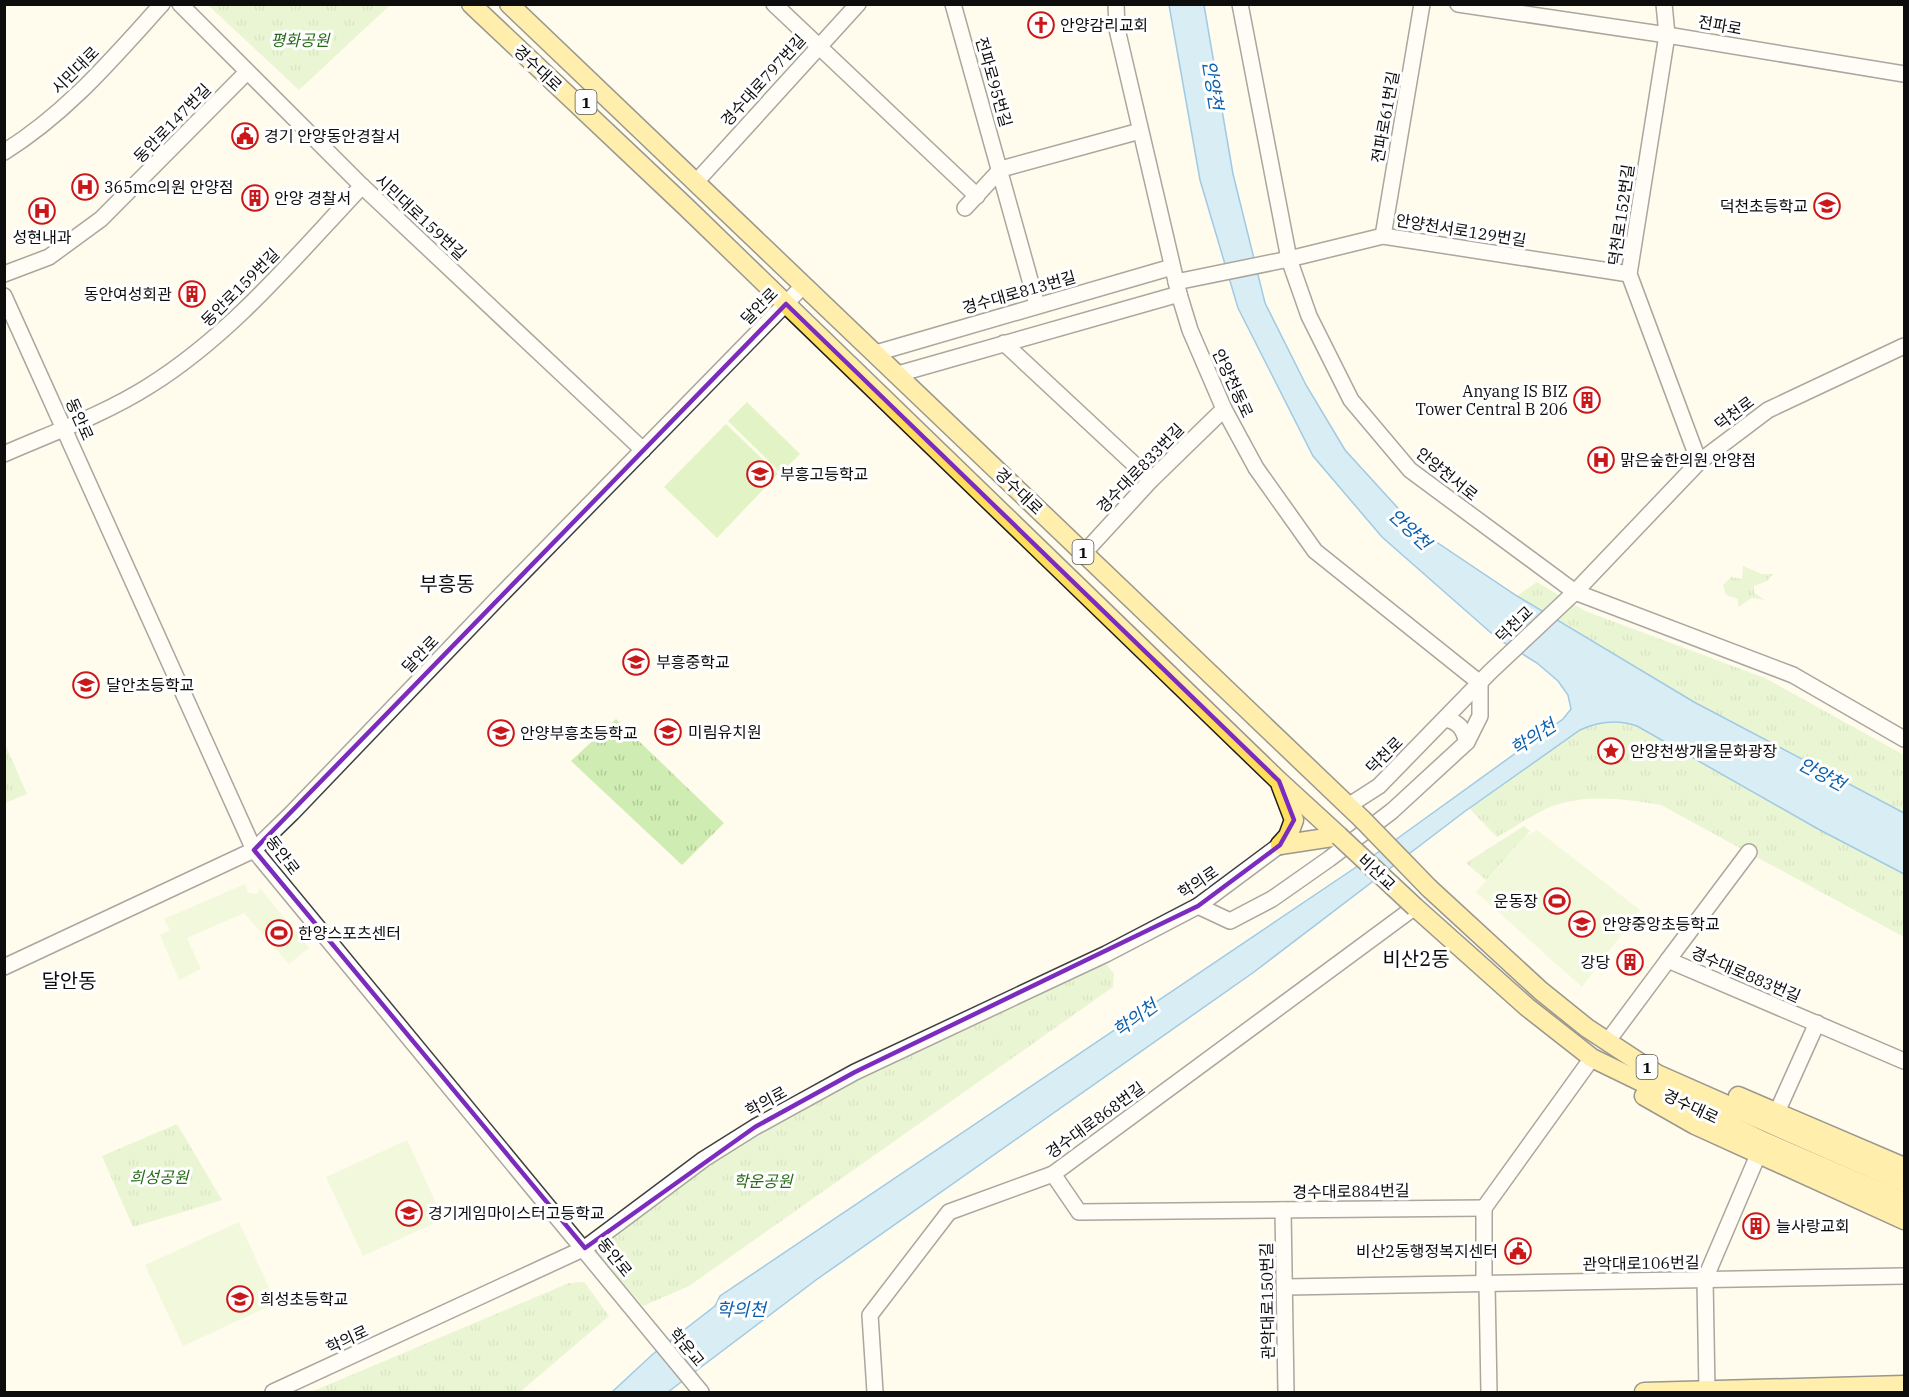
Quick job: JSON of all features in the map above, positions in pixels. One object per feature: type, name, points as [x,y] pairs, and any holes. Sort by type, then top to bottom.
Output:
[{"type":"main road","name":"경수대로","points":[[471,4],[685,206],[1279,781],[1339,836]]},
{"type":"main road","name":"경수대로","points":[[482,4],[582,98],[685,206]]},
{"type":"main road","name":"경수대로","points":[[510,6],[1362,819]]},
{"type":"main road","points":[[1279,781],[1294,820],[1288,836],[1280,845]]},
{"type":"main road","name":"비산교","points":[[1362,819],[1429,888]]},
{"type":"main road","points":[[1280,845],[1339,836]]},
{"type":"main road","name":"비산교","points":[[1339,836],[1415,907]]},
{"type":"main road","name":"경수대로","points":[[1429,888],[1541,991],[1607,1042],[1657,1074],[1905,1183]]},
{"type":"main road","name":"경수대로","points":[[1415,907],[1527,1007],[1592,1058],[1763,1141],[1905,1202]]},
{"type":"main road","points":[[1592,1058],[1634,1091],[1695,1125],[1905,1220]]},
{"type":"main road","points":[[1657,1074],[1737,1096],[1905,1167]]},
{"type":"main road","points":[[1644,1392],[1905,1385]]},
{"type":"street","name":"시민대로","points":[[4,152],[27,137],[80,94],[162,4]]},
{"type":"street","name":"시민대로159번길","points":[[180,4],[246,73],[362,186],[643,450]]},
{"type":"street","points":[[774,4],[977,196]]},
{"type":"street","name":"경수대로797번길","points":[[696,182],[858,4]]},
{"type":"street","name":"전파로95번길","points":[[953,4],[1001,169],[1037,305]]},
{"type":"street","name":"안양천동로","points":[[1116,4],[1117,29],[1140,131],[1190,330],[1224,409],[1256,468],[1315,551],[1485,678]]},
{"type":"street","name":"안양천서로","points":[[1240,4],[1289,259],[1309,316],[1351,400],[1410,470],[1569,596],[1793,675],[1905,739]]},
{"type":"street","name":"전파로61번길","points":[[1383,236],[1422,4]]},
{"type":"street","name":"전파로","points":[[1458,4],[1667,34],[1905,74]]},
{"type":"street","name":"덕천로152번길","points":[[1664,4],[1667,34],[1629,273],[1699,462]]},
{"type":"street","name":"동안로147번길","points":[[4,274],[49,257],[101,219],[246,73]]},
{"type":"street","points":[[965,208],[1001,169],[1140,131]]},
{"type":"street","name":"동안로159번길","points":[[4,454],[65,428],[148,387],[207,345],[239,316],[362,186]]},
{"type":"street","name":"안양천서로129번길","points":[[1176,281],[1289,259],[1383,236],[1629,273]]},
{"type":"street","points":[[898,374],[1004,343],[1176,281]]},
{"type":"street","name":"경수대로813번길","points":[[876,353],[1037,305],[1176,281]]},
{"type":"street","name":"달안로","points":[[4,967],[254,849],[292,813],[804,285]]},
{"type":"street","name":"동안로","points":[[4,296],[254,849],[459,1100],[585,1248],[646,1325]]},
{"type":"street","points":[[1004,343],[1151,480]]},
{"type":"street","name":"덕천로","points":[[1569,596],[1699,462],[1768,410],[1905,346]]},
{"type":"street","name":"경수대로833번길","points":[[1084,553],[1151,480],[1224,409]]},
{"type":"street","name":"덕천교","points":[[1485,678],[1569,596]]},
{"type":"street","points":[[1198,906],[1230,921],[1272,899],[1392,811],[1467,742],[1480,716],[1485,678]]},
{"type":"street","name":"덕천로","points":[[1348,806],[1379,786],[1485,678]]},
{"type":"street","points":[[1445,719],[1454,721],[1464,729],[1467,742]]},
{"type":"street","name":"학의로","points":[[273,1392],[585,1248],[704,1159],[781,1112],[855,1072],[1095,959],[1198,906],[1280,845]]},
{"type":"street","points":[[1668,960],[1749,852]]},
{"type":"street","name":"경수대로868번길","points":[[875,1392],[870,1315],[949,1212],[1053,1174],[1415,907]]},
{"type":"street","name":"경수대로883번길","points":[[1607,1042],[1668,960],[1905,1060]]},
{"type":"street","points":[[1777,1112],[1817,1023]]},
{"type":"street","points":[[1489,1392],[1484,1208],[1592,1058]]},
{"type":"street","points":[[1707,1392],[1706,1279],[1758,1155]]},
{"type":"street","name":"경수대로884번길","points":[[1053,1174],[1079,1212],[1484,1208]]},
{"type":"street","name":"관악대로150번길","points":[[1283,1210],[1286,1392]]},
{"type":"street","name":"관악대로106번길","points":[[1286,1287],[1905,1276]]},
{"type":"street","name":"학운교","points":[[646,1325],[702,1392]]},
{"type":"highlighted area","points":[[786,304],[1279,781],[1294,820],[1280,845],[1198,906],[855,1072],[755,1127],[585,1248],[254,850]]},
{"type":"green space","name":"평화공원","points":[[208,5],[390,5],[299,90]]},
{"type":"green space","points":[[747,402],[800,454],[781,473],[728,421]]},
{"type":"green space","points":[[726,424],[778,474],[717,538],[664,487]]},
{"type":"green space","points":[[1743,566],[1762,574],[1773,574],[1767,581],[1754,586],[1754,593],[1765,600],[1752,598],[1738,607],[1738,599],[1726,595],[1723,585],[1731,577],[1742,579]]},
{"type":"green space","points":[[1537,582],[1585,611],[1765,678],[1904,755],[1904,813],[1694,702],[1517,596]]},
{"type":"green space","points":[[616,719],[724,823],[682,865],[571,761]]},
{"type":"green space","points":[[1619,721],[1637,726],[1818,829],[1904,874],[1904,937],[1661,805],[1606,798],[1577,800],[1550,807],[1497,837],[1469,808],[1580,730],[1595,723]]},
{"type":"green space","points":[[5,744],[27,794],[4,803]]},
{"type":"green space","points":[[1524,826],[1530,831],[1486,880],[1466,863]]},
{"type":"green space","name":"운동장","points":[[1537,830],[1640,910],[1582,987],[1476,892],[1525,837]]},
{"type":"green space","name":"한양스포츠센터","points":[[245,884],[248,893],[257,894],[260,888],[309,948],[289,964],[244,913],[187,938],[201,969],[179,980],[160,935],[170,930],[164,919]]},
{"type":"green space","name":"학운공원","points":[[1103,960],[1114,974],[1113,987],[689,1286],[643,1306],[593,1250],[743,1142],[857,1075]]},
{"type":"green space","name":"희성공원","points":[[177,1124],[222,1200],[133,1227],[102,1156]]},
{"type":"green space","points":[[407,1140],[443,1219],[363,1256],[326,1177]]},
{"type":"green space","points":[[239,1222],[276,1303],[183,1346],[145,1265]]},
{"type":"green space","points":[[584,1282],[609,1316],[520,1392],[311,1392],[569,1283]]},
{"type":"water","points":[[1169,5],[1204,5],[1233,174],[1265,303],[1306,385],[1345,450],[1417,529],[1517,596],[1694,702],[1904,813],[1904,874],[1818,829],[1637,726],[1615,722],[1587,727],[1464,812],[1254,972],[816,1280],[668,1392],[612,1392],[653,1354],[715,1306],[720,1296],[1380,851],[1563,719],[1571,709],[1568,695],[1558,681],[1537,663],[1498,639],[1382,537],[1313,456],[1238,308],[1200,180]]},
{"type":"place","name":"안양감리교회","points":[[1041,25]]},
{"type":"place","name":"경기 안양동안경찰서","points":[[245,136]]},
{"type":"place","name":"365mc의원 안양점","points":[[85,187]]},
{"type":"place","name":"안양 경찰서","points":[[255,198]]},
{"type":"place","name":"덕천초등학교","points":[[1827,206]]},
{"type":"place","name":"성현내과","points":[[42,211]]},
{"type":"place","name":"동안여성회관","points":[[192,294]]},
{"type":"place","name":"Anyang IS BIZ Tower Central B 206","points":[[1587,400]]},
{"type":"place","name":"맑은숲한의원 안양점","points":[[1601,460]]},
{"type":"place","name":"부흥고등학교","points":[[760,474]]},
{"type":"place","name":"부흥중학교","points":[[636,662]]},
{"type":"place","name":"달안초등학교","points":[[86,685]]},
{"type":"place","name":"미림유치원","points":[[668,732]]},
{"type":"place","name":"안양부흥초등학교","points":[[501,733]]},
{"type":"place","name":"안양천쌍개울문화광장","points":[[1611,751]]},
{"type":"place","name":"운동장","points":[[1557,901]]},
{"type":"place","name":"안양중앙초등학교","points":[[1582,924]]},
{"type":"place","name":"한양스포츠센터","points":[[279,933]]},
{"type":"place","name":"강당","points":[[1630,962]]},
{"type":"place","name":"경기게임마이스터고등학교","points":[[409,1213]]},
{"type":"place","name":"늘사랑교회","points":[[1756,1226]]},
{"type":"place","name":"비산2동행정복지센터","points":[[1518,1251]]},
{"type":"place","name":"희성초등학교","points":[[240,1299]]},
{"type":"district","name":"부흥동","points":[[447,583]]},
{"type":"district","name":"비산2동","points":[[1416,958]]},
{"type":"district","name":"달안동","points":[[69,980]]},
{"type":"water label","name":"안양천","points":[[1213,85]]},
{"type":"water label","name":"안양천","points":[[1410,529]]},
{"type":"water label","name":"학의천","points":[[1533,737]]},
{"type":"water label","name":"안양천","points":[[1822,774]]},
{"type":"water label","name":"학의천","points":[[1135,1018]]},
{"type":"water label","name":"학의천","points":[[741,1309]]}]
